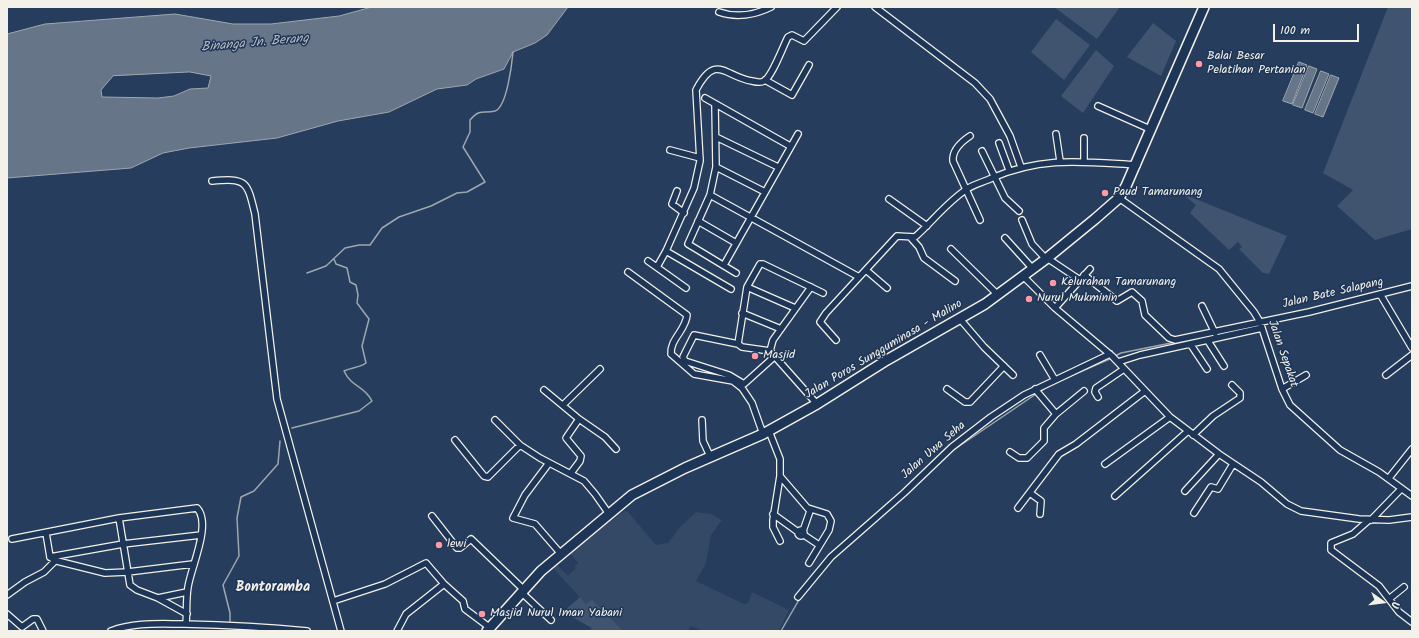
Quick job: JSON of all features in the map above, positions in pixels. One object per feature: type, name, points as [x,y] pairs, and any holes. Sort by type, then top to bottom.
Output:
[{"type":"main road","name":"Jalan Poros Sungguminasa - Malino","points":[[488,629],[542,571],[632,495],[710,456],[766,432],[817,404],[887,360],[960,319],[998,295],[1033,269],[1119,198],[1137,165],[1204,7]]},
{"type":"street","points":[[719,12],[729,15],[740,15],[763,11],[771,7]]},
{"type":"street","points":[[657,267],[684,213],[694,188],[700,158],[696,90],[708,73],[717,68],[724,69],[747,80],[760,82],[765,80],[788,37],[792,35],[804,41],[837,7]]},
{"type":"street","points":[[875,7],[975,83],[990,99],[1012,141],[1021,167]]},
{"type":"street","points":[[765,80],[794,94],[809,65]]},
{"type":"street","points":[[705,98],[790,146]]},
{"type":"street","points":[[715,105],[716,167],[710,195],[689,242],[689,246],[736,273]]},
{"type":"street","points":[[1098,106],[1152,130]]},
{"type":"street","points":[[724,265],[798,134]]},
{"type":"street","points":[[1056,134],[1060,161]]},
{"type":"street","points":[[970,136],[956,148],[953,158],[954,165],[967,189],[980,220]]},
{"type":"street","points":[[716,137],[778,167]]},
{"type":"street","points":[[1084,138],[1084,162]]},
{"type":"street","points":[[999,143],[1009,170]]},
{"type":"street","points":[[670,150],[700,158]]},
{"type":"street","points":[[982,151],[1005,198],[1019,211]]},
{"type":"street","points":[[836,340],[824,329],[820,322],[822,318],[897,236],[911,238],[915,237],[950,203],[967,189],[1009,170],[1060,161],[1137,165]]},
{"type":"street","points":[[716,167],[765,192]]},
{"type":"street","points":[[212,181],[238,181],[246,185],[249,190],[255,214],[277,399],[281,420],[341,631]]},
{"type":"street","points":[[677,191],[672,204],[684,213]]},
{"type":"street","points":[[710,195],[859,277]]},
{"type":"street","name":"Jalan Sepakat","points":[[1119,198],[1176,240],[1219,269],[1254,312],[1261,325],[1285,397],[1297,412],[1340,450],[1388,478],[1412,496]]},
{"type":"street","points":[[889,199],[927,226]]},
{"type":"street","points":[[1022,220],[1032,244],[1046,259],[1082,278],[1117,301],[1132,292],[1142,300],[1145,315],[1172,339],[1216,335],[1202,306]]},
{"type":"street","points":[[698,221],[736,243]]},
{"type":"street","points":[[911,238],[919,247],[924,258],[956,281]]},
{"type":"street","points":[[1005,238],[1033,269]]},
{"type":"street","points":[[950,249],[998,295]]},
{"type":"street","points":[[666,251],[731,289]]},
{"type":"street","points":[[648,261],[686,288]]},
{"type":"street","points":[[738,344],[747,287],[756,268],[763,264],[823,293]]},
{"type":"street","points":[[1055,308],[1090,269]]},
{"type":"street","points":[[866,270],[887,288]]},
{"type":"street","points":[[628,272],[687,315],[685,327],[673,344],[671,354],[694,374],[733,381],[742,388],[749,397],[780,459],[780,476],[773,514],[774,527],[780,541]]},
{"type":"street","points":[[1023,276],[1055,308],[1114,358],[1170,417],[1294,508],[1313,513],[1370,520],[1412,517]]},
{"type":"street","name":"Jalan Bate Salapang","points":[[1216,335],[1381,296],[1412,286]]},
{"type":"street","points":[[747,287],[795,308]]},
{"type":"street","points":[[811,287],[770,345],[770,350],[774,357],[817,404]]},
{"type":"street","points":[[1381,296],[1412,348]]},
{"type":"street","points":[[742,312],[781,329]]},
{"type":"street","points":[[960,319],[984,347],[1013,375]]},
{"type":"street","points":[[770,350],[742,347],[738,344],[694,335],[683,356],[685,361],[729,375],[744,384],[774,357]]},
{"type":"street","name":"Jalan Uwa Seha","points":[[798,597],[831,557],[896,500],[950,449],[991,417],[1056,380],[1114,358],[1140,355],[1191,345],[1208,341],[1216,335]]},
{"type":"street","points":[[1208,341],[1224,366]]},
{"type":"street","points":[[1191,345],[1207,369]]},
{"type":"street","points":[[1040,355],[1056,380]]},
{"type":"street","points":[[1386,375],[1412,355]]},
{"type":"street","points":[[947,390],[965,402],[970,402],[1004,366]]},
{"type":"street","points":[[563,405],[600,369]]},
{"type":"street","points":[[1098,397],[1095,392],[1096,388],[1124,369]]},
{"type":"street","points":[[1282,390],[1306,374]]},
{"type":"street","points":[[1193,435],[1213,416],[1240,398],[1240,393],[1232,385]]},
{"type":"street","points":[[544,390],[579,420],[605,437],[616,449]]},
{"type":"street","points":[[1037,391],[1056,414]]},
{"type":"street","points":[[1010,452],[1019,458],[1027,458],[1044,442],[1044,428],[1056,414],[1084,391]]},
{"type":"street","points":[[1018,508],[1054,460],[1064,450],[1076,444],[1145,391]]},
{"type":"street","points":[[1105,464],[1170,417]]},
{"type":"street","points":[[495,420],[520,445],[549,463],[571,473],[590,487],[608,514]]},
{"type":"street","points":[[571,473],[580,461],[581,456],[566,438],[579,420]]},
{"type":"street","points":[[702,420],[703,441],[710,456]]},
{"type":"street","points":[[1115,496],[1188,431]]},
{"type":"street","points":[[455,440],[484,476],[488,477],[520,445]]},
{"type":"street","points":[[1388,478],[1412,449]]},
{"type":"street","points":[[1185,491],[1219,454]]},
{"type":"street","points":[[549,463],[525,495],[513,518],[535,524],[561,554]]},
{"type":"street","points":[[1194,514],[1211,487],[1218,489],[1233,464]]},
{"type":"street","points":[[780,476],[808,508],[821,512],[831,518],[829,530],[809,563]]},
{"type":"street","points":[[1401,489],[1370,520],[1353,534],[1331,543],[1331,550],[1374,582],[1399,612],[1412,622]]},
{"type":"street","points":[[1030,493],[1041,501],[1040,514]]},
{"type":"street","points":[[12,539],[119,518],[197,508],[201,517],[202,535],[193,564],[187,592],[186,624]]},
{"type":"street","points":[[802,532],[810,511],[808,508]]},
{"type":"street","points":[[773,514],[802,532],[819,545]]},
{"type":"street","points":[[432,516],[458,548],[471,539],[551,620]]},
{"type":"street","points":[[119,518],[130,585],[133,588],[158,598],[187,614]]},
{"type":"street","points":[[46,533],[50,556],[55,561],[105,573],[128,572],[193,564]]},
{"type":"street","points":[[50,556],[123,544],[202,535]]},
{"type":"street","points":[[7,595],[25,582],[44,572],[55,561]]},
{"type":"street","points":[[333,601],[385,584],[426,563],[444,584],[463,602],[465,609],[488,629]]},
{"type":"street","points":[[398,629],[409,612],[444,584]]},
{"type":"street","points":[[1389,599],[1404,587]]},
{"type":"street","points":[[158,598],[187,592]]},
{"type":"street","points":[[7,614],[22,627],[33,619],[37,619],[43,631]]},
{"type":"street","points":[[111,631],[143,624],[186,624],[230,625],[307,631]]},
{"type":"shaded area","points":[[1054,7],[1120,7],[1097,39]]},
{"type":"shaded area","points":[[1388,7],[1412,7],[1412,229],[1375,240],[1337,206],[1353,190],[1323,173]]},
{"type":"shaded area","points":[[1056,19],[1090,45],[1064,80],[1031,52]]},
{"type":"shaded area","points":[[1153,23],[1176,41],[1161,76],[1127,57]]},
{"type":"shaded area","points":[[1096,50],[1114,66],[1083,113],[1061,96]]},
{"type":"shaded area","points":[[1181,193],[1287,236],[1269,274],[1263,273],[1239,249],[1242,247],[1238,242],[1229,250],[1190,213],[1196,205]]},
{"type":"shaded area","points":[[624,511],[628,512],[656,545],[668,543],[681,526],[696,512],[711,514],[722,520],[711,535],[706,563],[696,581],[744,604],[748,603],[752,592],[789,610],[779,631],[703,631],[691,626],[688,631],[623,631],[592,599],[586,604],[553,568],[557,565],[568,576],[576,568],[574,566],[578,563],[570,553]]},
{"type":"shaded area","points":[[580,597],[586,604],[592,599],[623,631],[589,631],[592,628],[563,612]]},
{"type":"water","name":"Binanga Jn. Berang","points":[[372,7],[568,7],[547,35],[535,43],[513,52],[504,69],[476,79],[467,85],[437,89],[389,112],[338,121],[277,138],[189,148],[163,153],[131,168],[7,178],[7,34],[45,24],[175,14],[233,24],[271,24],[339,16]],"holes":[[[190,72],[211,76],[208,88],[190,89],[174,96],[158,98],[102,97],[101,90],[113,76]]]},
{"type":"water","points":[[1299,62],[1307,65],[1292,104],[1283,101]]},
{"type":"water","points":[[1309,66],[1317,69],[1302,108],[1293,105]]},
{"type":"water","points":[[1321,71],[1329,74],[1313,113],[1305,110]]},
{"type":"water","points":[[1331,75],[1339,78],[1323,117],[1315,114]]},
{"type":"waterway","points":[[307,273],[326,266],[345,248],[359,245],[370,245],[382,228],[399,217],[431,206],[457,193],[467,192],[485,182],[463,147],[470,132],[470,120],[473,116],[482,112],[495,111],[503,102],[508,84],[513,52]]},
{"type":"waterway","points":[[292,428],[359,411],[372,401],[365,392],[347,377],[344,371],[366,363],[362,346],[369,319],[357,303],[358,295],[356,285],[350,282],[347,268],[336,264],[334,259]]},
{"type":"waterway","points":[[1115,356],[1121,353],[1176,342]]},
{"type":"waterway","points":[[1059,381],[1112,358]]},
{"type":"waterway","points":[[1040,392],[1048,386]]},
{"type":"waterway","points":[[952,451],[1036,394]]},
{"type":"waterway","points":[[230,624],[230,613],[223,585],[239,556],[237,518],[241,497],[254,491],[278,464],[280,441]]},
{"type":"waterway","points":[[781,631],[800,598]]},
{"type":"place","name":"Balai Besar Pelatihan Pertanian","points":[[1199,64]]},
{"type":"place","name":"Paud Tamarunang","points":[[1105,193]]},
{"type":"place","name":"Kelurahan Tamarunang","points":[[1053,283]]},
{"type":"place","name":"Nurul Mukminin","points":[[1029,299]]},
{"type":"place","name":"Masjid","points":[[755,356]]},
{"type":"place","name":"lewi","points":[[439,545]]},
{"type":"place","name":"Masjid Nurul Iman Yabani","points":[[482,614]]},
{"type":"district","name":"Bontoramba","points":[[273,589]]}]
